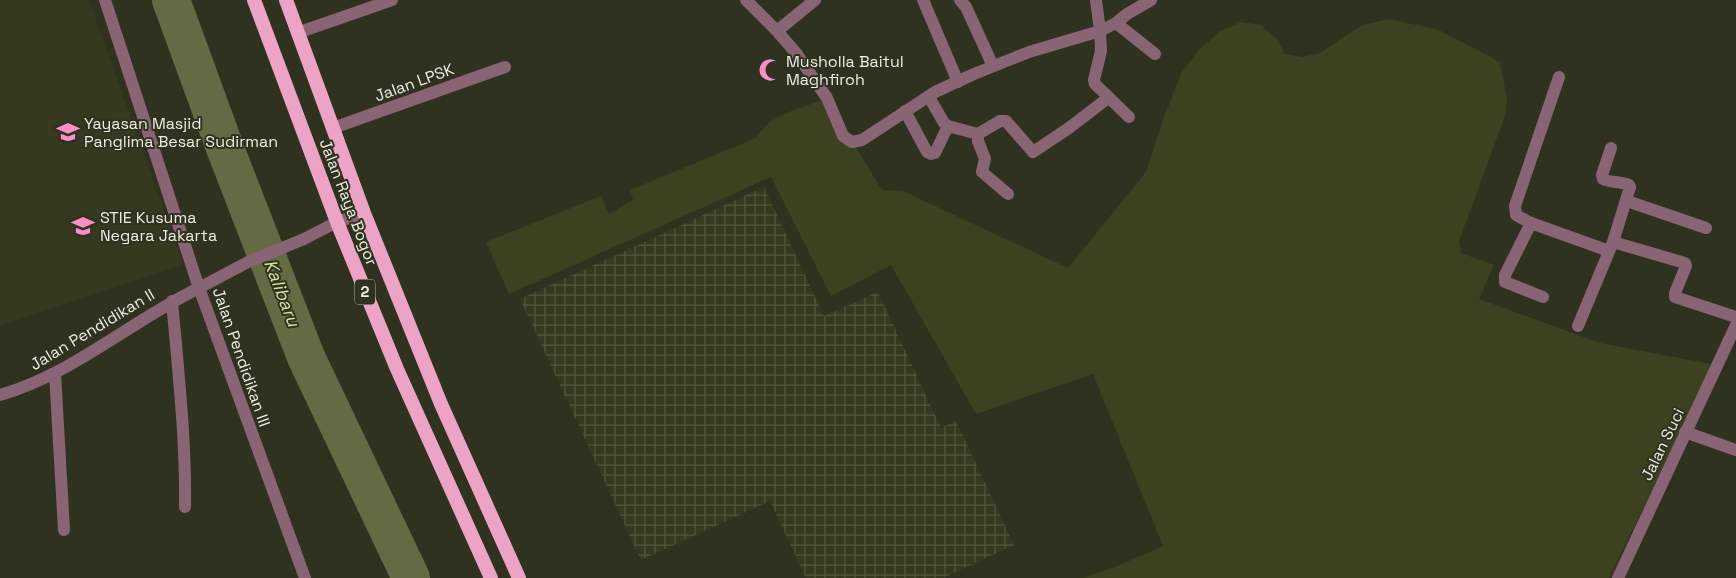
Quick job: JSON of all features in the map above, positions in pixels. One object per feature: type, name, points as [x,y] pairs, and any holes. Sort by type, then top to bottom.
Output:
[{"type":"highway","name":"Jalan Raya Bogor","points":[[254,0],[337,222],[396,370],[491,578]]},
{"type":"highway","name":"Jalan Raya Bogor","points":[[286,0],[364,213],[441,404],[519,578]]},
{"type":"street","points":[[105,0],[199,288]]},
{"type":"street","points":[[297,33],[392,0]]},
{"type":"street","points":[[746,0],[796,53],[827,98],[840,131],[852,142],[862,140],[934,92],[993,66],[1057,43],[1078,39],[1100,31],[1152,0]]},
{"type":"street","points":[[777,31],[815,0]]},
{"type":"street","points":[[923,0],[958,82]]},
{"type":"street","points":[[960,0],[966,6],[993,66]]},
{"type":"street","points":[[1096,0],[1101,51],[1094,80],[1095,84],[1129,117]]},
{"type":"street","points":[[1116,23],[1155,54]]},
{"type":"street","name":"Jalan LPSK","points":[[333,128],[505,67]]},
{"type":"street","points":[[1559,77],[1515,206],[1516,214],[1531,222],[1611,247],[1685,263],[1686,266],[1675,293],[1675,298],[1736,317]]},
{"type":"street","points":[[929,97],[944,123],[948,126],[978,134],[1000,121],[1006,121],[1019,138],[1035,152],[1108,98]]},
{"type":"street","points":[[905,111],[927,152],[931,154],[934,153],[948,126]]},
{"type":"street","points":[[978,134],[978,141],[985,159],[982,172],[1008,194]]},
{"type":"street","points":[[1578,326],[1611,247],[1627,201],[1630,185],[1621,181],[1610,182],[1603,180],[1602,175],[1611,148]]},
{"type":"street","points":[[1627,201],[1706,228]]},
{"type":"street","name":"Jalan Pendidikan III","points":[[305,578],[199,288],[248,262],[304,239],[337,222],[364,213]]},
{"type":"street","points":[[1531,222],[1504,275],[1505,282],[1543,297]]},
{"type":"street","name":"Jalan Pendidikan II","points":[[0,394],[26,387],[55,373],[172,301],[199,288]]},
{"type":"street","points":[[172,301],[182,410],[185,507]]},
{"type":"street","name":"Jalan Suci","points":[[1618,578],[1736,324]]},
{"type":"street","points":[[55,373],[64,530]]},
{"type":"street","points":[[1685,432],[1736,450]]},
{"type":"shaded area","name":"Yayasan Masjid Panglima Besar Sudirman","points":[[0,0],[89,0],[183,264],[0,326]]},
{"type":"shaded area","points":[[1389,19],[1439,30],[1500,62],[1507,99],[1505,116],[1459,241],[1461,253],[1494,265],[1479,299],[1600,343],[1711,364],[1682,429],[1609,578],[1083,578],[1115,567],[1163,546],[1093,374],[976,414],[891,265],[831,296],[771,177],[509,294],[486,242],[601,196],[609,214],[633,200],[630,190],[756,138],[768,124],[784,114],[820,101],[835,113],[882,190],[903,191],[1068,268],[1146,172],[1164,117],[1182,72],[1198,51],[1220,31],[1241,22],[1261,25],[1277,39],[1285,54],[1302,57],[1320,53],[1363,25]]},
{"type":"shaded area","points":[[764,187],[824,316],[878,292],[941,428],[956,421],[1014,545],[943,578],[806,578],[770,501],[641,560],[520,299]]},
{"type":"waterway","name":"Kalibaru","points":[[171,0],[225,148],[306,357],[411,578]]},
{"type":"place","name":"Musholla Baitul Maghfiroh","points":[[770,70]]},
{"type":"place","name":"Yayasan Masjid Panglima Besar Sudirman","points":[[68,132]]},
{"type":"place","name":"STIE Kusuma Negara Jakarta","points":[[83,226]]}]
